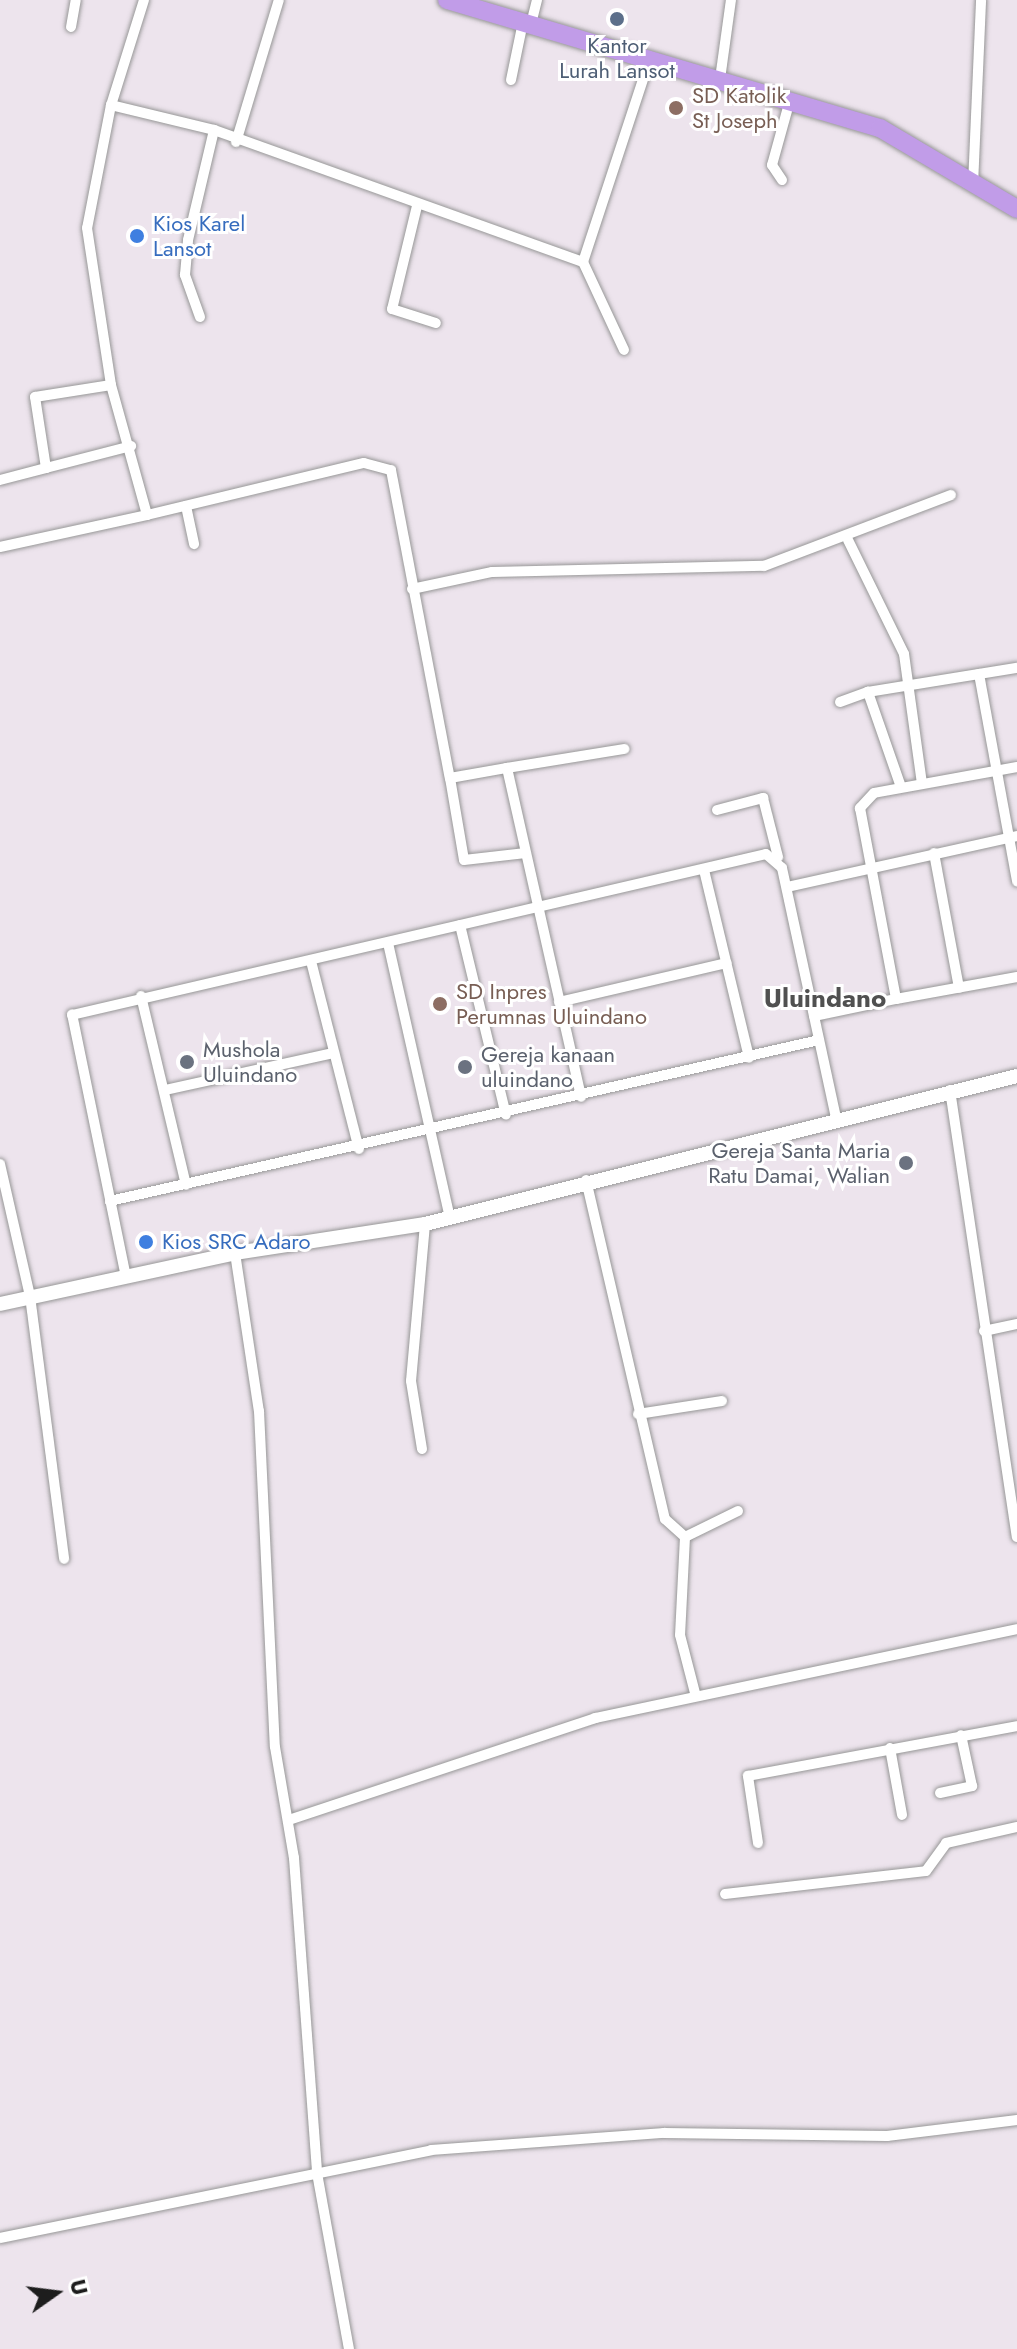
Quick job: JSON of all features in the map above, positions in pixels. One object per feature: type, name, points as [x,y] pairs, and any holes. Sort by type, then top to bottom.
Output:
[{"type":"highway","points":[[447,0],[651,56],[880,128],[1017,209]]},
{"type":"street","points":[[71,27],[76,0]]},
{"type":"street","points":[[144,0],[111,105],[87,228],[111,385],[131,446],[147,515]]},
{"type":"street","points":[[236,142],[279,0]]},
{"type":"street","points":[[511,80],[527,23],[537,0]]},
{"type":"street","points":[[720,79],[731,0]]},
{"type":"street","points":[[973,185],[981,0]]},
{"type":"street","points":[[624,350],[583,262],[651,56]]},
{"type":"street","points":[[782,180],[772,165],[790,100]]},
{"type":"street","points":[[111,105],[214,130],[236,142],[583,262]]},
{"type":"street","points":[[200,317],[185,275],[188,240],[214,130]]},
{"type":"street","points":[[417,206],[392,309],[436,323]]},
{"type":"street","points":[[46,468],[32,399],[111,385]]},
{"type":"street","points":[[0,480],[131,446]]},
{"type":"street","points":[[0,547],[364,463],[386,465],[398,488],[412,589],[464,860],[526,853]]},
{"type":"street","points":[[412,589],[492,572],[764,566],[848,540],[951,495]]},
{"type":"street","points":[[186,506],[194,544]]},
{"type":"street","points":[[848,540],[900,642],[922,783]]},
{"type":"street","points":[[840,702],[907,683],[1017,668]]},
{"type":"street","points":[[979,674],[995,771],[1013,837],[1017,882]]},
{"type":"street","points":[[868,692],[901,787]]},
{"type":"street","points":[[450,778],[624,749]]},
{"type":"street","points":[[896,999],[862,802],[901,787],[1017,767]]},
{"type":"street","points":[[507,768],[581,1097]]},
{"type":"street","points":[[717,810],[763,798],[787,887],[836,1117]]},
{"type":"street","points":[[787,887],[1013,837]]},
{"type":"street","points":[[934,853],[959,988]]},
{"type":"street","points":[[126,1277],[70,1018],[141,996],[311,961],[538,906],[778,857]]},
{"type":"street","points":[[704,870],[749,1058]]},
{"type":"street","points":[[460,925],[506,1115]]},
{"type":"street","points":[[388,943],[450,1218]]},
{"type":"street","points":[[311,961],[359,1149]]},
{"type":"street","points":[[559,1002],[727,963]]},
{"type":"street","points":[[814,1016],[1017,977]]},
{"type":"street","points":[[141,996],[186,1185]]},
{"type":"street","points":[[110,1201],[359,1149],[819,1040]]},
{"type":"street","points":[[165,1090],[333,1053]]},
{"type":"street","points":[[0,1304],[235,1253],[425,1224],[836,1117],[1017,1076]]},
{"type":"street","points":[[950,1090],[1017,1537]]},
{"type":"street","points":[[0,1164],[30,1296],[64,1559]]},
{"type":"street","points":[[586,1180],[638,1414],[665,1519],[685,1537]]},
{"type":"street","points":[[422,1449],[411,1381],[425,1224]]},
{"type":"street","points":[[235,1253],[260,1426],[275,1747],[289,1820],[317,2173],[349,2349]]},
{"type":"street","points":[[984,1331],[1017,1324]]},
{"type":"street","points":[[638,1414],[722,1401]]},
{"type":"street","points":[[685,1537],[738,1511]]},
{"type":"street","points":[[685,1537],[680,1635],[695,1693]]},
{"type":"street","points":[[289,1820],[595,1718],[695,1693],[1017,1629]]},
{"type":"street","points":[[758,1843],[748,1776],[1017,1726]]},
{"type":"street","points":[[940,1793],[972,1786],[961,1735]]},
{"type":"street","points":[[890,1748],[902,1815]]},
{"type":"street","points":[[725,1894],[926,1871],[946,1843],[1017,1827]]},
{"type":"street","points":[[0,2238],[431,2150],[664,2133],[887,2136],[1017,2120]]},
{"type":"place","name":"Kantor Lurah Lansot","points":[[617,19]]},
{"type":"place","name":"SD Katolik St Joseph","points":[[676,108]]},
{"type":"place","name":"Kios Karel Lansot","points":[[137,236]]},
{"type":"place","name":"SD Inpres Perumnas Uluindano","points":[[440,1004]]},
{"type":"place","name":"Mushola Uluindano","points":[[187,1062]]},
{"type":"place","name":"Gereja kanaan uluindano","points":[[465,1067]]},
{"type":"place","name":"Gereja Santa Maria Ratu Damai, Walian","points":[[906,1163]]},
{"type":"place","name":"Kios SRC Adaro","points":[[146,1242]]},
{"type":"district","name":"Uluindano","points":[[825,999]]}]
